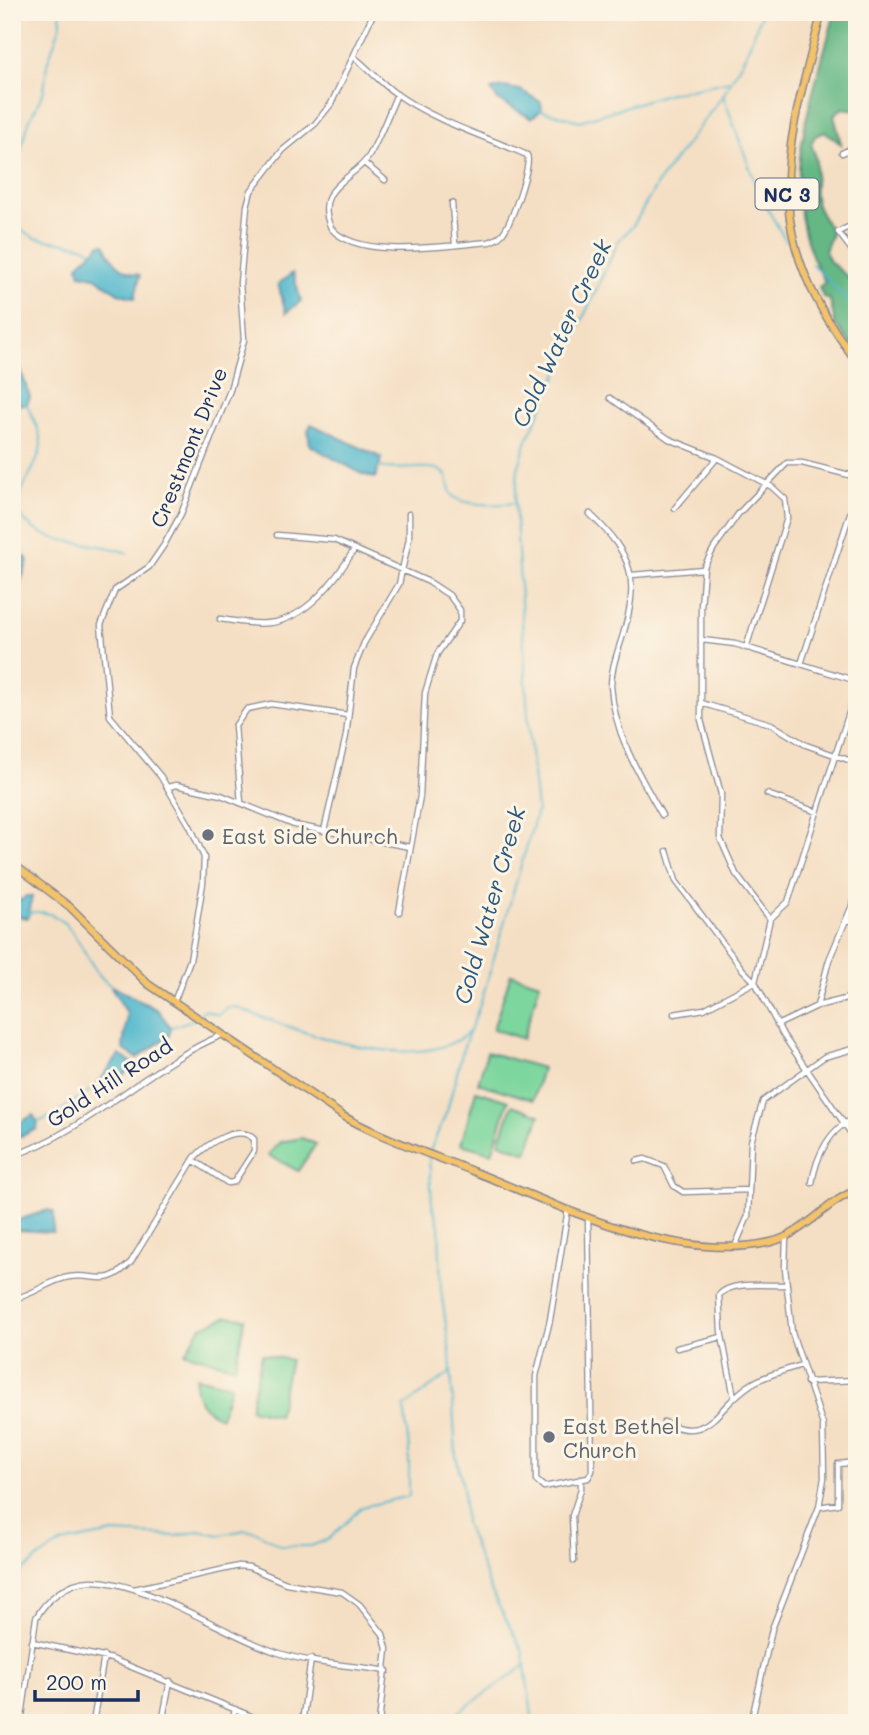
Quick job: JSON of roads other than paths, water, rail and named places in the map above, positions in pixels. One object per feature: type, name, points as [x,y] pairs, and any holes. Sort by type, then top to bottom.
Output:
[{"type":"main road","name":"NC 3","points":[[822,12],[790,139],[788,206],[795,247],[812,293],[825,318],[857,362]]},
{"type":"main road","points":[[12,863],[70,907],[138,975],[174,1003],[343,1116],[424,1152],[588,1216],[667,1240],[736,1244],[768,1242],[786,1237],[838,1200],[857,1190]]},
{"type":"street","name":"Crestmont Drive","points":[[174,1003],[190,960],[201,900],[204,863],[194,833],[167,787],[110,716],[102,648],[103,619],[115,590],[149,567],[164,545],[181,514],[230,390],[244,340],[240,283],[247,205],[251,191],[283,150],[324,115],[374,12]]},
{"type":"street","points":[[354,57],[397,94],[462,130],[527,155],[529,160],[501,236],[489,242],[374,247],[360,245],[334,232],[327,215],[332,194],[344,177],[364,163],[397,94]]},
{"type":"street","points":[[842,153],[857,146]]},
{"type":"street","points":[[364,163],[385,180]]},
{"type":"street","points":[[452,203],[455,244]]},
{"type":"street","points":[[857,223],[838,232],[857,257]]},
{"type":"street","points":[[610,398],[668,439],[717,458],[783,496],[788,513],[746,648]]},
{"type":"street","points":[[675,508],[717,458]]},
{"type":"street","points":[[770,919],[736,874],[723,849],[719,830],[722,794],[702,726],[704,569],[730,524],[791,462],[857,477]]},
{"type":"street","points":[[801,664],[857,492]]},
{"type":"street","points":[[324,831],[341,765],[358,656],[396,591],[403,572],[409,539],[409,514]]},
{"type":"street","points":[[590,514],[618,542],[632,575],[631,606],[612,674],[612,691],[627,751],[662,815]]},
{"type":"street","points":[[277,535],[334,540],[411,574],[449,595],[459,606],[461,615],[458,625],[438,654],[427,681],[420,796],[399,912]]},
{"type":"street","points":[[220,619],[256,624],[286,619],[337,577],[354,550]]},
{"type":"street","points":[[632,575],[704,569]]},
{"type":"street","points":[[702,640],[746,648],[857,681]]},
{"type":"street","points":[[674,1014],[704,1009],[755,982],[770,919],[788,902],[857,688]]},
{"type":"street","points":[[701,703],[771,724],[806,746],[857,763]]},
{"type":"street","points":[[241,803],[235,726],[247,709],[271,704],[348,715]]},
{"type":"street","points":[[167,787],[176,785],[201,790],[241,803],[284,822],[410,847]]},
{"type":"street","points":[[767,794],[817,812]]},
{"type":"street","points":[[667,851],[679,886],[755,982],[778,1025],[857,1142]]},
{"type":"street","points":[[817,1006],[829,960],[857,894]]},
{"type":"street","points":[[845,921],[857,920]]},
{"type":"street","points":[[778,1025],[817,1006],[857,996]]},
{"type":"street","name":"Gold Hill Road","points":[[12,1156],[66,1131],[166,1062],[222,1035]]},
{"type":"street","points":[[736,1244],[748,1216],[751,1142],[763,1101],[828,1056],[857,1048]]},
{"type":"street","points":[[812,1183],[822,1151],[844,1123],[857,1118]]},
{"type":"street","points":[[12,1299],[28,1296],[71,1276],[98,1280],[124,1270],[193,1160],[202,1149],[227,1137],[245,1133],[254,1139],[254,1151],[234,1182],[228,1183],[193,1160]]},
{"type":"street","points":[[637,1161],[645,1159],[664,1166],[674,1186],[683,1192],[749,1190]]},
{"type":"street","points":[[568,1208],[553,1301],[536,1376],[536,1475],[538,1484],[544,1487],[590,1476],[592,1468],[588,1216]]},
{"type":"street","points":[[751,1723],[772,1629],[819,1507],[824,1478],[825,1441],[820,1416],[801,1365],[793,1333],[787,1285],[786,1237]]},
{"type":"street","points":[[734,1397],[718,1303],[722,1291],[735,1287],[787,1285]]},
{"type":"street","points":[[677,1348],[722,1336]]},
{"type":"street","points":[[664,1422],[684,1431],[698,1429],[755,1382],[801,1365]]},
{"type":"street","points":[[807,1382],[857,1380]]},
{"type":"street","points":[[819,1507],[838,1504],[838,1464],[857,1462]]},
{"type":"street","points":[[574,1561],[572,1516],[581,1489],[581,1479]]},
{"type":"street","points":[[134,1589],[239,1566],[249,1567],[286,1583],[342,1592],[359,1604],[383,1634],[387,1649],[387,1671],[379,1723]]},
{"type":"street","points":[[21,1723],[31,1642],[38,1614],[51,1599],[71,1586],[92,1581],[134,1589],[275,1652],[387,1671]]},
{"type":"street","points":[[31,1642],[104,1656],[268,1723]]},
{"type":"street","points":[[93,1723],[104,1656]]},
{"type":"street","points":[[302,1723],[311,1659]]},
{"type":"street","points":[[162,1723],[170,1681]]},
{"type":"street","points":[[232,1723],[235,1709]]},
{"type":"water","points":[[503,87],[520,90],[541,102],[542,110],[531,118],[498,100],[491,90]]},
{"type":"water","points":[[101,244],[105,244],[110,255],[123,269],[140,275],[135,298],[118,293],[95,277],[80,274],[78,265]]},
{"type":"water","points":[[293,273],[301,301],[286,313],[278,284]]},
{"type":"water","points":[[18,363],[30,397],[27,404],[21,405],[12,397],[12,366]]},
{"type":"water","points":[[311,424],[382,458],[375,478],[362,474],[310,445],[308,431]]},
{"type":"water","points":[[12,555],[26,557],[28,561],[12,606]]},
{"type":"water","points":[[26,896],[32,896],[28,918],[12,916],[12,899],[22,900]]},
{"type":"water","points":[[110,985],[158,1010],[171,1028],[169,1036],[137,1058],[123,1049],[127,1013]]},
{"type":"water","points":[[119,1055],[133,1063],[131,1067],[113,1082],[96,1086]]},
{"type":"water","points":[[33,1115],[38,1122],[37,1129],[12,1140],[13,1127]]},
{"type":"water","points":[[48,1210],[54,1212],[53,1232],[12,1230],[12,1222]]},
{"type":"waterway","points":[[12,181],[29,121],[44,91],[47,64],[61,24],[60,12]]},
{"type":"waterway","name":"Cold Water Creek","points":[[430,1151],[447,1111],[464,1046],[481,1002],[537,811],[529,733],[515,502],[518,469],[527,440],[619,240],[633,226],[659,181],[723,95],[745,56],[762,12]]},
{"type":"waterway","points":[[540,110],[580,121],[666,94],[730,81]]},
{"type":"waterway","points":[[723,95],[760,196],[786,241]]},
{"type":"waterway","points":[[12,224],[35,238],[83,246],[92,251]]},
{"type":"waterway","points":[[812,264],[857,310]]},
{"type":"waterway","points":[[26,402],[41,443],[40,452],[20,496],[19,515],[30,526],[56,539],[98,545],[127,553]]},
{"type":"waterway","points":[[379,467],[433,468],[445,474],[455,498],[480,504],[514,503]]},
{"type":"waterway","points":[[28,913],[45,913],[58,918],[69,928],[102,979],[112,986]]},
{"type":"waterway","points":[[199,1015],[204,1010],[219,1015],[227,1008],[235,1007],[321,1037],[387,1051],[418,1051],[446,1045],[469,1032]]},
{"type":"waterway","points":[[172,1027],[195,1019]]},
{"type":"waterway","points":[[38,1122],[53,1116],[98,1085]]},
{"type":"waterway","name":"Cold Water Creek","points":[[429,1157],[432,1204],[439,1226],[441,1290],[450,1353],[456,1456],[463,1487],[465,1523],[493,1595],[523,1652],[533,1723]]},
{"type":"waterway","points":[[12,1580],[62,1543],[113,1533],[177,1536],[198,1531],[220,1535],[245,1530],[257,1532],[281,1546],[311,1546],[329,1539],[362,1507],[409,1496],[409,1449],[404,1407],[451,1372]]},
{"type":"waterway","points":[[457,1723],[458,1713],[526,1665]]},
{"type":"place","name":"East Side Church","points":[[208,835]]},
{"type":"place","name":"East Bethel Church","points":[[549,1437]]}]
